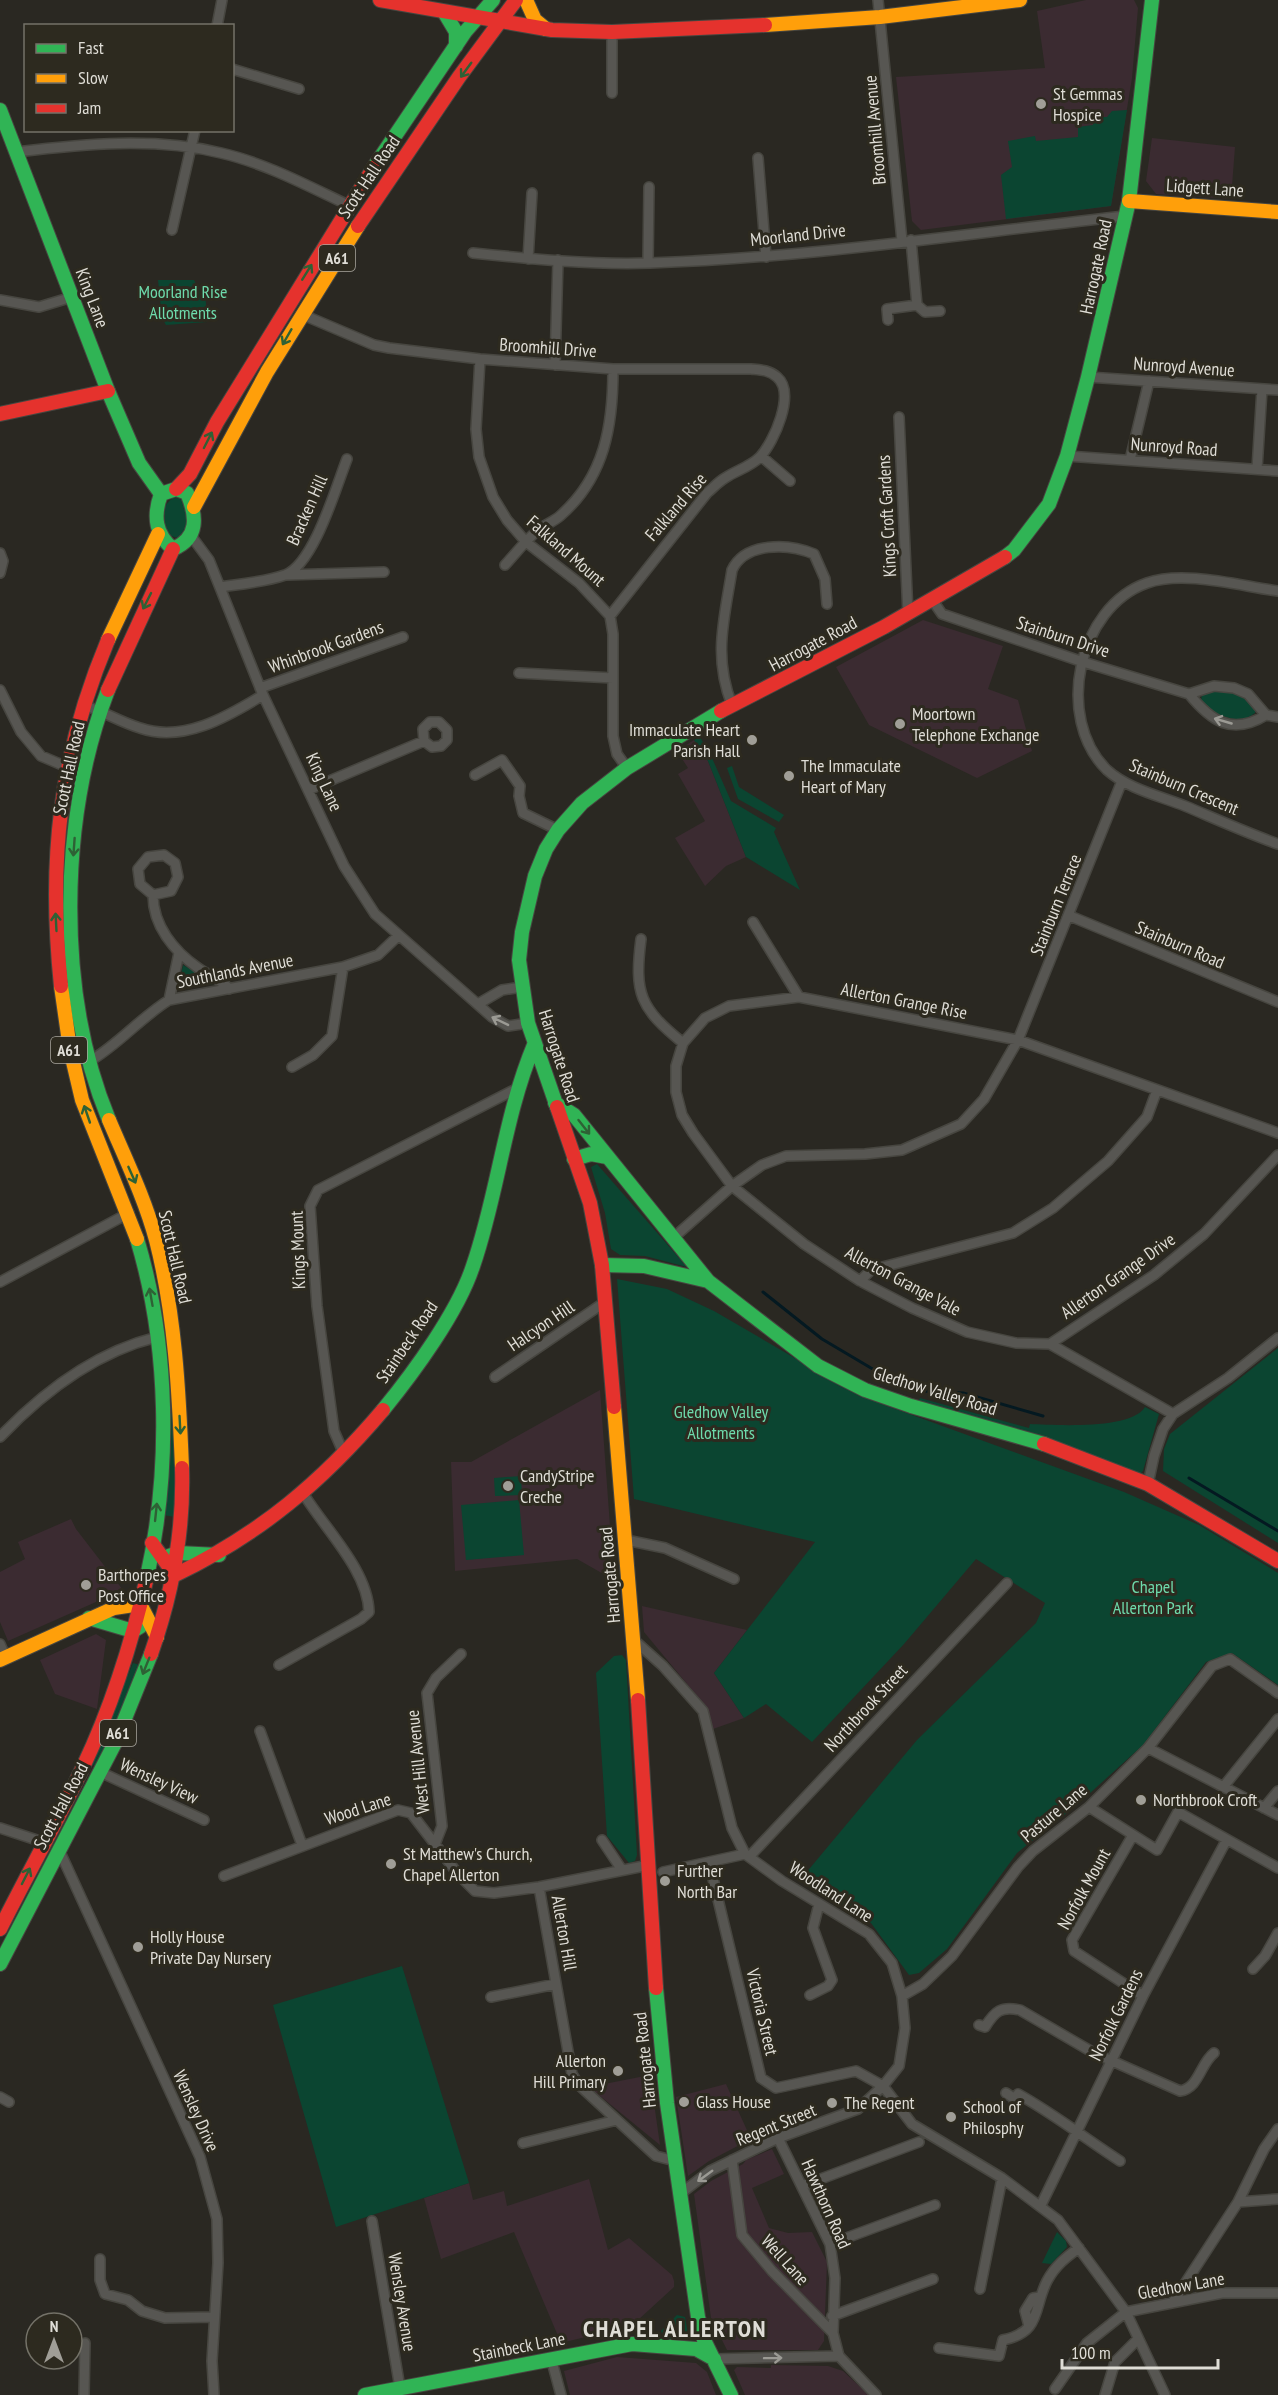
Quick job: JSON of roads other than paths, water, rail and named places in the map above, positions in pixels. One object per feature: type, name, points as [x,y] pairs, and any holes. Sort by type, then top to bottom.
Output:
[{"type":"main road","points":[[380,0],[546,29],[612,32],[757,27],[880,17],[1020,0]]},
{"type":"main road","name":"Scott Hall Road","points":[[176,489],[190,474],[217,422],[348,205],[456,46],[493,0]]},
{"type":"main road","name":"Scott Hall Road","points":[[194,507],[230,434],[301,314],[381,190],[516,0]]},
{"type":"main road","points":[[526,0],[535,20],[546,29]]},
{"type":"main road","name":"Harrogate Road","points":[[731,2395],[704,2340],[698,2317],[675,2161],[656,1990],[634,1640],[602,1265],[590,1203],[528,1023],[522,987],[520,947],[535,876],[546,849],[558,830],[582,803],[627,768],[732,705],[933,601],[993,566],[1014,550],[1049,504],[1067,456],[1126,216],[1152,0]]},
{"type":"main road","points":[[444,12],[456,32],[456,46]]},
{"type":"main road","points":[[407,118],[440,84],[481,30],[499,22]]},
{"type":"main road","name":"King Lane","points":[[0,110],[108,391],[139,463],[161,494]]},
{"type":"main road","name":"Lidgett Lane","points":[[1129,201],[1278,212]]},
{"type":"main road","points":[[0,414],[108,391]]},
{"type":"main road","points":[[161,494],[176,489],[187,493],[194,507]]},
{"type":"main road","name":"A61","points":[[158,534],[155,518],[161,494]]},
{"type":"main road","name":"A61","points":[[192,537],[194,507]]},
{"type":"main road","points":[[158,534],[173,549],[192,537]]},
{"type":"main road","name":"Scott Hall Road","points":[[0,1929],[83,1766],[123,1667],[148,1570],[152,1543],[162,1441],[158,1337],[150,1289],[129,1213],[93,1132],[69,1055],[61,990],[55,881],[58,815],[67,767],[83,705],[103,652],[158,534]]},
{"type":"main road","name":"Scott Hall Road","points":[[0,1964],[58,1857],[100,1772],[157,1637],[175,1575],[178,1553],[183,1509],[181,1441],[177,1366],[167,1286],[146,1208],[108,1122],[90,1061],[78,989],[72,870],[79,799],[101,710],[133,629],[173,549]]},
{"type":"main road","name":"Stainbeck Road","points":[[175,1575],[221,1555],[303,1493],[344,1454],[382,1410],[423,1355],[466,1285],[481,1239],[514,1090],[534,1045]]},
{"type":"main road","name":"Gledhow Valley Road","points":[[555,1103],[574,1115],[708,1281],[819,1366],[865,1390],[911,1406],[1043,1444],[1148,1485],[1278,1561]]},
{"type":"main road","points":[[574,1159],[591,1154],[607,1157]]},
{"type":"main road","points":[[602,1265],[644,1266],[708,1281]]},
{"type":"main road","points":[[152,1543],[175,1575]]},
{"type":"main road","points":[[148,1570],[164,1558],[178,1553],[221,1555]]},
{"type":"main road","points":[[3,1659],[89,1618],[114,1608],[140,1604],[157,1637]]},
{"type":"main road","points":[[89,1618],[133,1631],[165,1611]]},
{"type":"main road","name":"Stainbeck Lane","points":[[365,2395],[632,2344],[696,2349],[714,2359]]},
{"type":"street","points":[[217,24],[222,0]]},
{"type":"street","name":"Broomhill Avenue","points":[[878,0],[906,240],[917,305]]},
{"type":"street","points":[[612,32],[612,93]]},
{"type":"street","points":[[234,70],[299,89]]},
{"type":"street","points":[[172,230],[195,132]]},
{"type":"street","points":[[16,152],[98,144],[191,148],[222,153],[262,167],[348,205]]},
{"type":"street","points":[[758,158],[766,256]]},
{"type":"street","points":[[648,263],[649,187]]},
{"type":"street","points":[[528,259],[532,193]]},
{"type":"street","name":"Moorland Drive","points":[[473,253],[528,259],[648,263],[766,256],[1126,216]]},
{"type":"street","points":[[555,365],[558,260]]},
{"type":"street","points":[[0,300],[39,307],[72,297]]},
{"type":"street","points":[[888,320],[886,309],[917,305],[925,312],[940,311]]},
{"type":"street","name":"Broomhill Drive","points":[[301,314],[374,345],[480,359],[613,369],[768,370],[779,378],[784,397]]},
{"type":"street","name":"Falkland Mount","points":[[480,359],[476,429],[479,457],[493,497],[507,520],[526,542],[579,583],[610,616]]},
{"type":"street","points":[[505,565],[526,542],[560,517],[592,479],[609,434],[613,407],[613,369]]},
{"type":"street","name":"Nunroyd Avenue","points":[[1088,377],[1278,390]]},
{"type":"street","points":[[1130,460],[1149,381]]},
{"type":"street","points":[[1257,469],[1262,389]]},
{"type":"street","name":"Falkland Rise","points":[[610,616],[707,493],[724,478],[746,468],[761,456],[778,427],[784,397]]},
{"type":"street","name":"Kings Croft Gardens","points":[[899,417],[908,614]]},
{"type":"street","points":[[761,456],[790,481]]},
{"type":"street","name":"Nunroyd Road","points":[[1067,456],[1278,471]]},
{"type":"street","name":"Bracken Hill","points":[[285,575],[297,567],[307,554],[347,459]]},
{"type":"street","name":"King Lane","points":[[192,537],[209,560],[261,692],[344,866],[375,914],[492,1017],[508,1026],[528,1023]]},
{"type":"street","points":[[732,705],[722,681],[720,659],[732,570],[737,560],[759,548],[805,550],[814,554],[825,579],[826,604]]},
{"type":"street","points":[[0,554],[3,561],[0,573]]},
{"type":"street","points":[[220,587],[285,575],[384,572]]},
{"type":"street","name":"Stainburn Crescent","points":[[1278,591],[1187,578],[1149,582],[1130,590],[1109,608],[1094,634],[1083,662],[1077,705],[1084,736],[1095,756],[1122,781],[1278,844]]},
{"type":"street","name":"Stainburn Drive","points":[[933,601],[942,614],[1083,662],[1189,694]]},
{"type":"street","points":[[610,616],[613,634],[614,746],[627,768]]},
{"type":"street","name":"Whinbrook Gardens","points":[[83,705],[101,710],[141,729],[181,731],[225,719],[261,692],[403,637]]},
{"type":"street","points":[[519,673],[613,678]]},
{"type":"street","points":[[1266,715],[1255,722],[1239,724],[1223,722],[1206,715],[1189,694],[1214,686],[1234,687],[1248,694],[1266,715],[1278,717]]},
{"type":"street","points":[[0,690],[21,732],[41,756],[67,767]]},
{"type":"street","points":[[308,790],[424,741]]},
{"type":"street","points":[[475,774],[502,760],[520,786],[523,813],[558,830]]},
{"type":"street","name":"Stainburn Terrace","points":[[672,1239],[732,1186],[762,1165],[786,1156],[902,1150],[935,1138],[962,1124],[984,1099],[1018,1040],[1070,916],[1122,781]]},
{"type":"street","points":[[153,895],[171,891],[178,877],[174,862],[164,855],[148,857],[138,869],[140,884],[153,895],[155,915],[179,953],[223,982],[229,989]]},
{"type":"street","name":"Stainburn Road","points":[[1070,916],[1278,1002]]},
{"type":"street","points":[[753,922],[799,998]]},
{"type":"street","name":"Southlands Avenue","points":[[90,1061],[111,1049],[146,1015],[170,1000],[343,967],[378,955],[398,936]]},
{"type":"street","points":[[641,939],[636,974],[640,993],[662,1026],[683,1043]]},
{"type":"street","points":[[170,1000],[179,953]]},
{"type":"street","points":[[292,1067],[313,1055],[332,1036],[343,967]]},
{"type":"street","points":[[478,1004],[502,990],[522,987]]},
{"type":"street","name":"Allerton Grange Rise","points":[[732,1186],[682,1115],[676,1092],[676,1066],[683,1043],[705,1018],[729,1006],[799,998],[1018,1040],[1278,1133]]},
{"type":"street","name":"Kings Mount","points":[[344,1454],[334,1431],[317,1306],[310,1206],[318,1190],[514,1090]]},
{"type":"street","points":[[860,1281],[871,1270],[1013,1233],[1053,1208],[1108,1161],[1147,1117],[1157,1090]]},
{"type":"street","name":"Allerton Grange Drive","points":[[1050,1344],[1154,1275],[1204,1234],[1278,1155]]},
{"type":"street","name":"Allerton Grange Vale","points":[[732,1186],[804,1244],[860,1281],[912,1308],[967,1332],[1016,1343],[1050,1344],[1173,1414]]},
{"type":"street","points":[[0,1282],[129,1213]]},
{"type":"street","name":"Halcyon Hill","points":[[495,1377],[605,1302]]},
{"type":"street","points":[[0,1437],[27,1409],[97,1361],[128,1344],[158,1337]]},
{"type":"street","points":[[1148,1485],[1157,1447],[1173,1414],[1228,1378],[1278,1338]]},
{"type":"street","points":[[279,1665],[361,1619],[369,1612],[369,1598],[338,1541],[316,1515],[303,1493]]},
{"type":"street","points":[[626,1540],[665,1548],[735,1580]]},
{"type":"street","name":"Northbrook Street","points":[[747,1855],[1007,1582]]},
{"type":"street","name":"Woodland Lane","points":[[634,1640],[663,1666],[703,1711],[732,1828],[747,1855],[868,1935],[892,1963],[902,1996],[905,2028],[899,2066],[883,2086]]},
{"type":"street","points":[[0,1644],[3,1659]]},
{"type":"street","name":"West Hill Avenue","points":[[435,1844],[441,1826],[427,1693],[436,1678],[461,1654]]},
{"type":"street","name":"Pasture Lane","points":[[902,1996],[923,1984],[952,1956],[1018,1867],[1033,1851],[1089,1807],[1148,1748],[1212,1666],[1230,1659],[1278,1693]]},
{"type":"street","points":[[1224,1786],[1278,1719]]},
{"type":"street","points":[[260,1731],[302,1845]]},
{"type":"street","points":[[1148,1748],[1278,1815]]},
{"type":"street","name":"Wensley View","points":[[100,1772],[204,1820]]},
{"type":"street","points":[[1264,1808],[1278,1791]]},
{"type":"street","points":[[1089,1807],[1157,1850],[1178,1812],[1226,1841],[1278,1868]]},
{"type":"street","name":"Wood Lane","points":[[224,1876],[398,1810],[411,1814],[475,1891],[494,1893],[539,1887],[649,1865]]},
{"type":"street","points":[[0,1828],[44,1842],[58,1857]]},
{"type":"street","name":"Norfolk Mount","points":[[1133,1835],[1072,1940],[1074,1951],[1143,1996]]},
{"type":"street","points":[[602,1840],[622,1870]]},
{"type":"street","name":"Norfolk Gardens","points":[[1041,2205],[1143,1996],[1226,1841]]},
{"type":"street","points":[[663,1872],[747,1855]]},
{"type":"street","name":"Wensley Drive","points":[[58,1857],[201,2157],[217,2219],[218,2263],[213,2317],[214,2395]]},
{"type":"street","name":"Victoria Street","points":[[709,1862],[761,2078],[776,2088],[856,2071],[883,2086]]},
{"type":"street","name":"Allerton Hill","points":[[539,1887],[572,2074],[579,2085],[656,2156],[675,2161]]},
{"type":"street","points":[[810,1995],[828,1986],[832,1980],[813,1928],[819,1904]]},
{"type":"street","points":[[1252,1969],[1264,1956],[1278,1933]]},
{"type":"street","name":"Allerton Hill","points":[[491,1997],[556,1984]]},
{"type":"street","points":[[979,2025],[985,2026],[995,2011],[1007,2007],[1020,2010],[1094,2053],[1180,2091],[1193,2085],[1204,2063],[1214,2053]]},
{"type":"street","points":[[883,2086],[912,2124],[1002,2178],[1041,2205],[1058,2220],[1126,2312],[1165,2395]]},
{"type":"street","name":"Regent Street","points":[[680,2194],[710,2171],[778,2138],[858,2109],[883,2086]]},
{"type":"street","points":[[1006,2093],[1015,2100],[1018,2094],[1051,2112],[1077,2133],[1120,2161]]},
{"type":"street","points":[[523,2143],[617,2120]]},
{"type":"street","points":[[1173,2301],[1238,2202],[1264,2150],[1278,2129]]},
{"type":"street","name":"Hawthorn Road","points":[[778,2138],[830,2244],[835,2278],[833,2333],[839,2356]]},
{"type":"street","points":[[801,2186],[919,2142]]},
{"type":"street","name":"Well Lane","points":[[732,2160],[742,2235],[772,2271],[833,2333]]},
{"type":"street","points":[[980,2289],[1002,2178]]},
{"type":"street","points":[[1238,2202],[1278,2199]]},
{"type":"street","points":[[830,2244],[935,2205]]},
{"type":"street","name":"Wensley Avenue","points":[[372,2221],[400,2388]]},
{"type":"street","points":[[939,2348],[999,2356],[1003,2340],[1017,2337],[1029,2326],[1038,2312],[1040,2297],[1059,2263],[1079,2248]]},
{"type":"street","points":[[100,2259],[100,2280],[105,2294],[128,2300],[142,2311],[165,2318],[213,2317]]},
{"type":"street","points":[[832,2316],[933,2279]]},
{"type":"street","name":"Gledhow Lane","points":[[1126,2312],[1222,2293],[1278,2293]]},
{"type":"street","points":[[1055,2389],[1087,2343],[1126,2312]]},
{"type":"street","points":[[1105,2395],[1115,2361],[1138,2339]]},
{"type":"street","points":[[84,2395],[85,2343]]},
{"type":"street","points":[[714,2359],[839,2356],[876,2395]]},
{"type":"street","points":[[551,2358],[561,2395]]},
{"type":"waterway","points":[[763,1292],[822,1339],[871,1368],[923,1391],[963,1393],[1043,1416]]},
{"type":"waterway","points":[[1189,1478],[1278,1531]]},
{"type":"place","name":"St Gemmas Hospice","points":[[1041,104]]},
{"type":"place","name":"Moortown Telephone Exchange","points":[[900,724]]},
{"type":"place","name":"Immaculate Heart Parish Hall","points":[[752,740]]},
{"type":"place","name":"The Immaculate Heart of Mary","points":[[789,776]]},
{"type":"place","name":"CandyStripe Creche","points":[[508,1486]]},
{"type":"place","name":"Barthorpes Post Office","points":[[86,1585]]},
{"type":"place","name":"Northbrook Croft","points":[[1141,1800]]},
{"type":"place","name":"St Matthew's Church, Chapel Allerton","points":[[391,1864]]},
{"type":"place","name":"Further North Bar","points":[[665,1881]]},
{"type":"place","name":"Holly House Private Day Nursery","points":[[138,1947]]},
{"type":"place","name":"Allerton Hill Primary","points":[[618,2071]]},
{"type":"place","name":"Glass House","points":[[684,2102]]},
{"type":"place","name":"The Regent","points":[[832,2103]]},
{"type":"place","name":"School of Philosphy","points":[[951,2117]]},
{"type":"district","name":"CHAPEL ALLERTON","points":[[675,2329]]},
{"type":"park label","name":"Moorland Rise Allotments","points":[[183,302]]},
{"type":"park label","name":"Gledhow Valley Allotments","points":[[721,1422]]},
{"type":"park label","name":"Chapel Allerton Park","points":[[1153,1597]]}]
